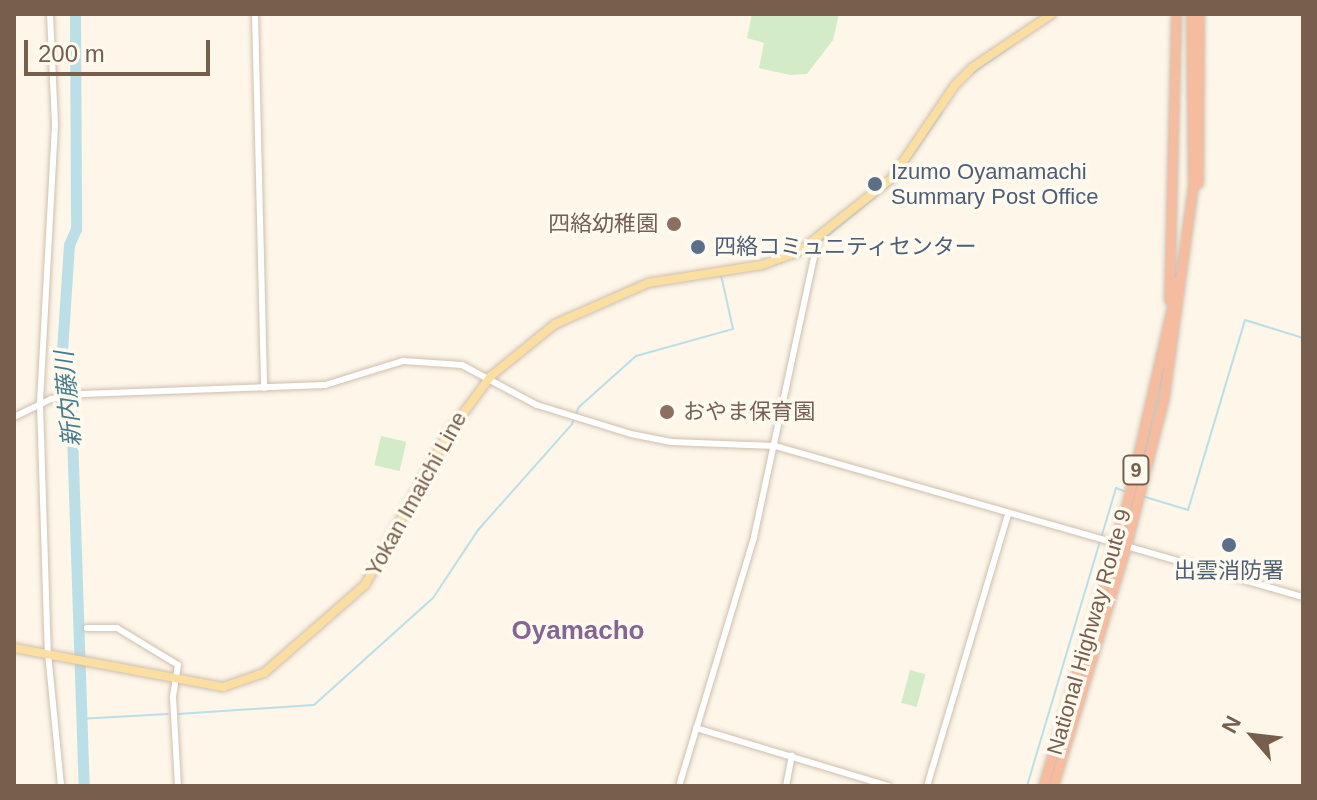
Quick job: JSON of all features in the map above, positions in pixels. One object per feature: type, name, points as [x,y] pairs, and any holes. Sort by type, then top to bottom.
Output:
[{"type":"highway","name":"9","points":[[1162,359],[1175,205],[1176,14]]},
{"type":"highway","name":"National Highway Route 9","points":[[1053,786],[1164,397],[1188,247],[1192,147],[1191,14]]},
{"type":"highway","name":"9","points":[[1188,247],[1199,171],[1199,14]]},
{"type":"highway","name":"National Highway Route 9","points":[[1043,786],[1121,544],[1180,266],[1192,147]]},
{"type":"main road","name":"Yokan Imaichi Line","points":[[14,648],[223,687],[248,682],[365,585],[447,435],[491,376],[572,314],[672,276],[780,261],[818,239],[892,178],[955,85],[1052,14]]},
{"type":"street","points":[[50,14],[55,125],[40,404],[51,654],[61,786]]},
{"type":"street","points":[[255,14],[264,388]]},
{"type":"street","points":[[679,786],[754,537],[818,239]]},
{"type":"street","points":[[14,417],[51,399],[82,394],[333,383],[403,361],[462,365],[491,376],[537,405],[631,434],[671,442],[775,446],[1303,597]]},
{"type":"street","points":[[927,786],[1008,514]]},
{"type":"street","points":[[87,628],[117,628],[178,665],[178,786]]},
{"type":"street","points":[[696,728],[888,786]]},
{"type":"street","points":[[786,786],[792,756]]},
{"type":"green space","points":[[752,14],[839,14],[833,40],[807,74],[790,75],[759,68],[764,43],[747,38]]},
{"type":"green space","points":[[381,436],[406,442],[400,471],[374,465]]},
{"type":"green space","points":[[910,670],[925,674],[917,707],[901,703]]},
{"type":"waterway","name":"新内藤川","points":[[75,14],[76,229],[69,245],[62,350],[71,403],[84,786]]},
{"type":"waterway","points":[[970,75],[1014,44]]},
{"type":"waterway","points":[[903,169],[942,112]]},
{"type":"waterway","points":[[819,243],[891,184]]},
{"type":"waterway","points":[[773,265],[814,247]]},
{"type":"waterway","points":[[178,714],[314,705],[433,598],[478,530],[572,424],[579,407],[636,356],[733,329],[721,275]]},
{"type":"waterway","points":[[1142,496],[1188,510],[1245,320],[1303,338]]},
{"type":"waterway","points":[[1102,535],[1116,488],[1124,491]]},
{"type":"waterway","points":[[1027,786],[1100,541]]},
{"type":"waterway","points":[[78,719],[168,714]]},
{"type":"place","name":"Izumo Oyamamachi Summary Post Office","points":[[875,184]]},
{"type":"place","name":"四絡幼稚園","points":[[674,224]]},
{"type":"place","name":"四絡コミュニティセンター","points":[[698,247]]},
{"type":"place","name":"おやま保育園","points":[[667,412]]},
{"type":"place","name":"出雲消防署","points":[[1229,545]]},
{"type":"district","name":"Oyamacho","points":[[578,631]]}]
